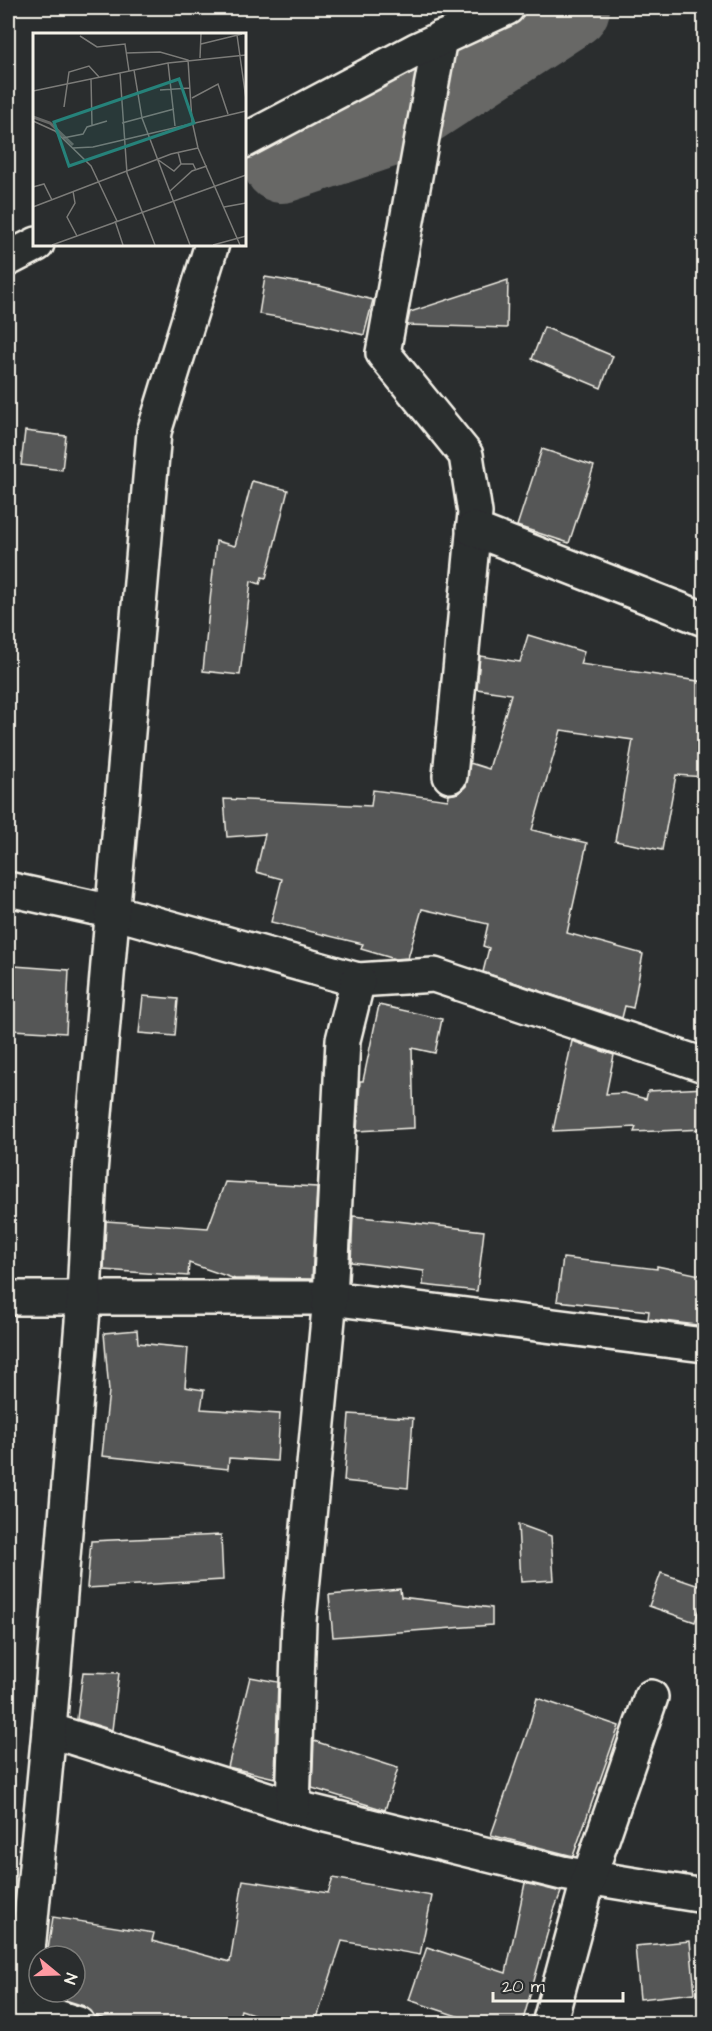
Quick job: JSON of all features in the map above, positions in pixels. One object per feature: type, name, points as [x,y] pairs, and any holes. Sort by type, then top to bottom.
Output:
[{"type":"street","points":[[246,140],[440,38],[507,8]]},
{"type":"street","points":[[440,38],[383,353],[466,455],[475,513],[450,776]]},
{"type":"street","points":[[8,259],[33,246]]},
{"type":"street","points":[[21,2024],[49,1730],[84,1297],[90,1172],[154,432],[211,246]]},
{"type":"street","points":[[473,529],[705,619]]},
{"type":"street","points":[[8,889],[113,912],[358,980],[434,975],[705,1065]]},
{"type":"street","points":[[293,1807],[298,1621],[330,1298],[343,1040],[358,980]]},
{"type":"street","points":[[8,1299],[330,1298],[705,1346]]},
{"type":"street","points":[[549,2024],[589,1877],[651,1697]]},
{"type":"street","points":[[49,1730],[293,1807],[562,1873],[705,1896]]},
{"type":"street","points":[[28,2024],[38,2011],[78,2024]]},
{"type":"building","points":[[265,277],[320,286],[373,300],[364,335],[314,323],[259,314]]},
{"type":"building","points":[[508,280],[507,328],[407,325],[410,312]]},
{"type":"building","points":[[544,327],[613,356],[601,388],[532,359]]},
{"type":"building","points":[[25,431],[66,436],[62,470],[21,465]]},
{"type":"building","points":[[542,449],[594,466],[569,543],[517,526]]},
{"type":"building","points":[[252,481],[288,490],[266,578],[262,577],[260,584],[251,581],[240,675],[203,671],[216,541],[235,546]]},
{"type":"building","points":[[528,635],[584,652],[580,664],[705,682],[705,777],[676,775],[662,850],[615,841],[633,740],[561,730],[532,830],[587,843],[567,933],[643,954],[633,1008],[625,1006],[622,1018],[483,972],[489,948],[483,946],[488,924],[422,909],[408,958],[395,959],[361,949],[363,944],[271,922],[282,879],[256,872],[265,834],[227,837],[224,799],[371,806],[373,790],[448,800],[449,795],[458,793],[466,786],[470,763],[489,769],[511,694],[477,689],[480,656],[520,662]]},
{"type":"building","points":[[14,966],[69,970],[66,1033],[12,1030]]},
{"type":"building","points":[[143,996],[178,999],[175,1036],[139,1033]]},
{"type":"building","points":[[379,1005],[442,1019],[435,1053],[412,1048],[414,1128],[357,1131],[360,1081],[363,1081]]},
{"type":"building","points":[[572,1041],[614,1055],[606,1094],[624,1093],[646,1099],[648,1091],[705,1088],[705,1129],[634,1132],[636,1127],[553,1131]]},
{"type":"building","points":[[225,1182],[317,1187],[312,1279],[235,1279],[189,1263],[188,1276],[104,1270],[106,1221],[208,1228]]},
{"type":"building","points":[[353,1216],[484,1231],[477,1291],[423,1285],[424,1271],[351,1262]]},
{"type":"building","points":[[563,1258],[657,1269],[657,1266],[705,1276],[705,1326],[648,1319],[649,1311],[557,1301]]},
{"type":"building","points":[[137,1330],[138,1343],[188,1348],[185,1387],[204,1390],[201,1409],[280,1414],[277,1461],[229,1458],[228,1469],[102,1456],[109,1391],[104,1333]]},
{"type":"building","points":[[349,1414],[413,1418],[408,1488],[344,1481]]},
{"type":"building","points":[[518,1524],[551,1536],[554,1580],[521,1582]]},
{"type":"building","points":[[221,1535],[223,1580],[87,1588],[91,1541]]},
{"type":"building","points":[[661,1573],[705,1588],[705,1595],[695,1622],[649,1606]]},
{"type":"building","points":[[400,1589],[401,1597],[492,1608],[492,1625],[333,1637],[329,1595]]},
{"type":"building","points":[[83,1672],[119,1673],[112,1730],[77,1719]]},
{"type":"building","points":[[250,1677],[278,1682],[275,1778],[228,1767]]},
{"type":"building","points":[[537,1698],[619,1726],[573,1856],[491,1835]]},
{"type":"building","points":[[314,1741],[398,1768],[385,1810],[312,1788]]},
{"type":"building","points":[[333,1878],[432,1896],[420,1955],[342,1941],[315,2024],[283,2024],[241,2010],[237,2024],[125,2024],[94,2016],[91,2011],[78,2004],[87,2004],[87,1944],[49,1944],[53,1917],[154,1933],[152,1941],[230,1962],[243,1880],[328,1893]]},
{"type":"building","points":[[525,1883],[561,1892],[522,2024],[481,2024],[409,2000],[427,1947],[506,1973]]},
{"type":"building","points":[[690,1941],[695,1993],[640,1999],[635,1946]]},
{"type":"waterway","points":[[282,164],[386,129],[571,8]]}]
